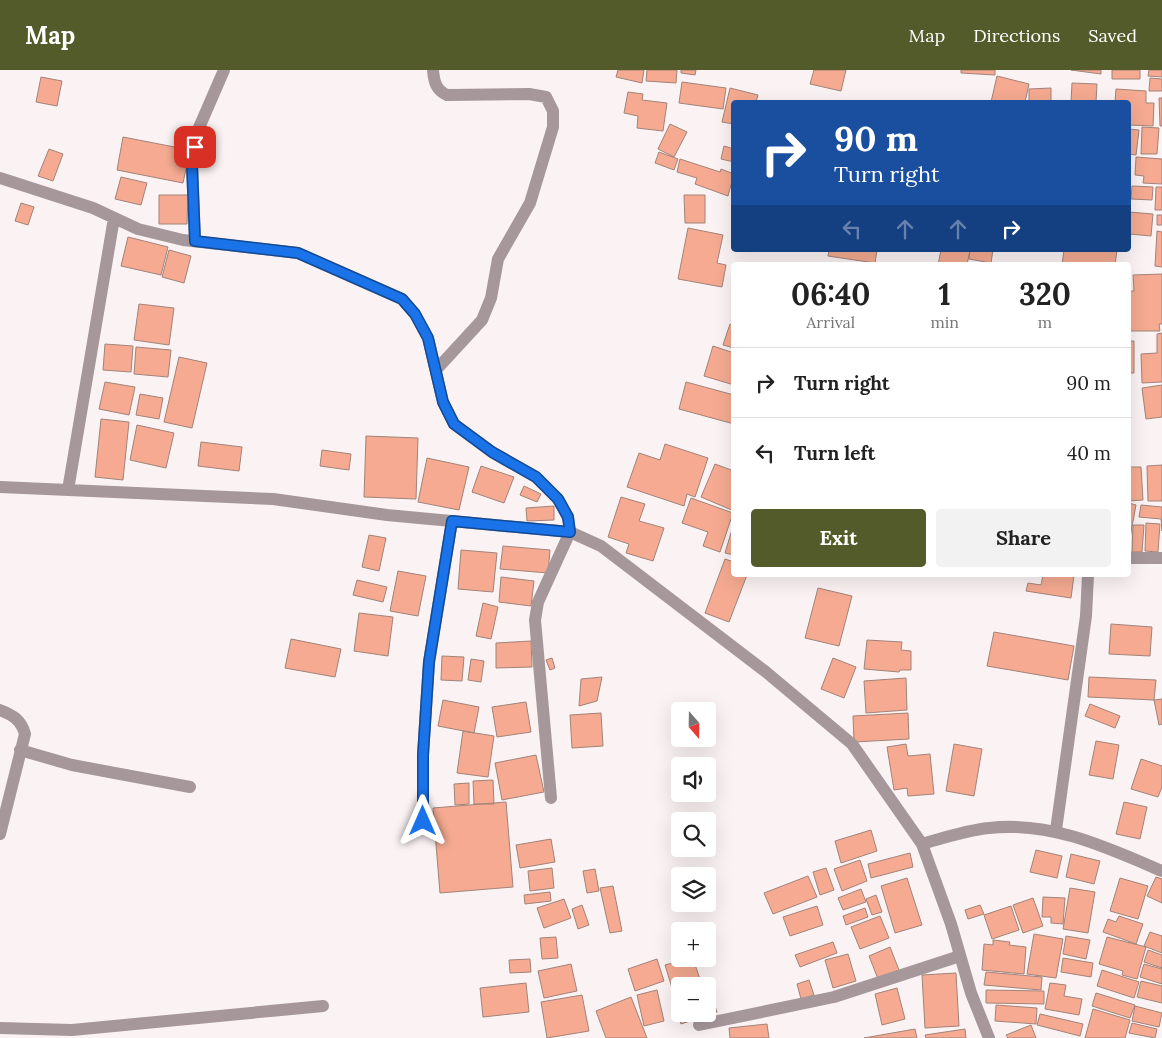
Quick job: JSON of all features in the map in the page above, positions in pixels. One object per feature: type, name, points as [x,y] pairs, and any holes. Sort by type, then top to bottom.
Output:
[{"type":"street","points":[[195,241],[192,165],[198,130],[224,70]]},
{"type":"street","points":[[433,70],[436,85],[440,92],[447,95],[529,94],[546,97],[553,111],[553,127],[530,203],[498,259],[491,298],[482,320],[436,370]]},
{"type":"street","points":[[0,178],[92,208],[138,229],[195,241],[298,253],[402,299],[415,314],[428,338],[443,402],[454,424],[492,452],[536,477],[558,499],[568,517],[570,532],[538,602],[535,620],[551,798]]},
{"type":"street","points":[[68,490],[114,218]]},
{"type":"street","points":[[0,487],[273,499],[387,515],[570,532],[601,546],[766,672],[852,744],[922,844],[988,1038]]},
{"type":"street","points":[[423,821],[423,755],[429,662],[452,521]]},
{"type":"street","points":[[1131,558],[1162,558]]},
{"type":"street","points":[[1056,830],[1086,616],[1088,577]]},
{"type":"street","points":[[0,710],[14,716],[23,727],[25,734],[0,834]]},
{"type":"street","points":[[20,750],[72,765],[190,787]]},
{"type":"street","points":[[922,844],[988,828],[1021,826],[1056,830],[1162,871]]},
{"type":"street","points":[[699,1025],[834,997],[960,956]]},
{"type":"street","points":[[0,1028],[72,1030],[323,1006]]},
{"type":"building","points":[[618,70],[644,70],[642,83],[616,77]]},
{"type":"building","points":[[647,70],[677,70],[676,83],[646,81]]},
{"type":"building","points":[[681,70],[696,70],[695,75],[681,73]]},
{"type":"building","points":[[814,70],[846,70],[841,91],[810,84]]},
{"type":"building","points":[[961,70],[995,70],[995,75],[961,73]]},
{"type":"building","points":[[1071,70],[1101,70],[1101,74]]},
{"type":"building","points":[[1112,70],[1140,70],[1140,79],[1112,79]]},
{"type":"building","points":[[1149,70],[1162,70],[1162,77],[1148,76]]},
{"type":"building","points":[[997,76],[1029,84],[1025,100],[991,100]]},
{"type":"building","points":[[41,77],[62,81],[57,106],[36,102]]},
{"type":"building","points":[[1150,78],[1162,79],[1162,91],[1149,91]]},
{"type":"building","points":[[682,82],[726,88],[723,109],[679,103]]},
{"type":"building","points":[[1072,83],[1097,84],[1096,100],[1071,100]]},
{"type":"building","points":[[730,88],[758,95],[757,100],[731,100],[731,124],[722,122]]},
{"type":"building","points":[[1051,88],[1051,100],[1029,100],[1029,89]]},
{"type":"building","points":[[1116,89],[1146,91],[1146,103],[1154,103],[1153,126],[1131,125],[1131,100],[1115,100]]},
{"type":"building","points":[[628,92],[643,94],[642,100],[667,103],[663,131],[637,128],[638,116],[624,113]]},
{"type":"building","points":[[1159,98],[1162,98],[1162,126],[1160,126]]},
{"type":"building","points":[[670,124],[687,132],[674,157],[658,149]]},
{"type":"building","points":[[1142,127],[1159,128],[1157,154],[1141,154]]},
{"type":"building","points":[[1131,129],[1139,130],[1136,155],[1131,154]]},
{"type":"building","points":[[123,137],[190,150],[183,183],[117,170]]},
{"type":"building","points":[[724,146],[731,148],[731,161],[721,159]]},
{"type":"building","points":[[49,149],[63,154],[53,181],[38,176]]},
{"type":"building","points":[[659,152],[678,159],[674,170],[655,163]]},
{"type":"building","points":[[1136,157],[1162,159],[1162,184],[1143,183],[1144,176],[1135,175]]},
{"type":"building","points":[[680,159],[720,172],[721,169],[731,173],[731,185],[728,196],[695,184],[697,178],[677,172]]},
{"type":"building","points":[[121,177],[147,183],[141,205],[115,199]]},
{"type":"building","points":[[1132,186],[1153,187],[1152,200],[1131,199]]},
{"type":"building","points":[[1156,187],[1162,187],[1162,210],[1155,210]]},
{"type":"building","points":[[159,195],[188,195],[187,224],[159,224]]},
{"type":"building","points":[[684,195],[705,195],[705,223],[685,223]]},
{"type":"building","points":[[21,203],[34,207],[28,225],[15,221]]},
{"type":"building","points":[[1131,212],[1153,214],[1151,236],[1131,234]]},
{"type":"building","points":[[1157,215],[1162,215],[1162,225],[1157,225]]},
{"type":"building","points":[[688,228],[723,235],[717,263],[726,265],[722,287],[678,279]]},
{"type":"building","points":[[1157,231],[1162,232],[1162,267],[1155,266]]},
{"type":"building","points":[[128,237],[168,247],[161,275],[121,266]]},
{"type":"building","points":[[169,250],[191,256],[184,283],[162,277]]},
{"type":"building","points":[[829,252],[877,252],[875,262],[828,256]]},
{"type":"building","points":[[941,252],[970,252],[968,262],[939,262]]},
{"type":"building","points":[[970,252],[993,252],[991,262],[969,259]]},
{"type":"building","points":[[1064,252],[1117,252],[1115,262],[1062,262]]},
{"type":"building","points":[[1162,274],[1162,324],[1159,324],[1160,331],[1131,331],[1131,291],[1134,291],[1133,275]]},
{"type":"building","points":[[139,304],[174,308],[169,345],[134,340]]},
{"type":"building","points":[[730,324],[731,347],[723,345]]},
{"type":"building","points":[[1162,333],[1162,382],[1142,383],[1141,354],[1157,353],[1157,334]]},
{"type":"building","points":[[1131,341],[1134,341],[1134,373],[1131,373]]},
{"type":"building","points":[[105,344],[133,346],[131,372],[103,370]]},
{"type":"building","points":[[713,346],[731,352],[731,384],[704,376]]},
{"type":"building","points":[[136,347],[171,350],[168,377],[134,374]]},
{"type":"building","points":[[179,357],[207,363],[192,428],[164,422]]},
{"type":"building","points":[[105,382],[135,387],[129,415],[99,409]]},
{"type":"building","points":[[686,382],[731,394],[731,423],[679,409]]},
{"type":"building","points":[[1162,385],[1162,417],[1146,419],[1142,388]]},
{"type":"building","points":[[140,394],[163,398],[159,419],[136,415]]},
{"type":"building","points":[[101,419],[129,422],[123,480],[95,477]]},
{"type":"building","points":[[137,425],[174,433],[166,468],[130,460]]},
{"type":"building","points":[[366,436],[418,438],[416,499],[364,497]]},
{"type":"building","points":[[201,442],[242,447],[239,471],[198,466]]},
{"type":"building","points":[[665,444],[708,458],[695,497],[687,494],[684,506],[627,487],[639,453],[660,460]]},
{"type":"building","points":[[322,450],[351,454],[349,470],[320,466]]},
{"type":"building","points":[[427,458],[469,467],[459,510],[418,502]]},
{"type":"building","points":[[715,464],[731,470],[731,510],[701,497]]},
{"type":"building","points":[[1162,465],[1162,501],[1148,501],[1147,466]]},
{"type":"building","points":[[481,466],[514,477],[504,503],[472,492]]},
{"type":"building","points":[[1131,467],[1141,467],[1143,500],[1131,501]]},
{"type":"building","points":[[524,486],[541,494],[537,502],[520,495]]},
{"type":"building","points":[[621,497],[645,504],[639,521],[664,528],[653,561],[626,553],[629,544],[608,537]]},
{"type":"building","points":[[691,498],[731,512],[731,519],[720,552],[703,546],[708,532],[682,523]]},
{"type":"building","points":[[1131,504],[1136,505],[1131,532]]},
{"type":"building","points":[[1141,505],[1162,507],[1162,531],[1161,519],[1139,517]]},
{"type":"building","points":[[554,506],[554,520],[527,521],[526,508]]},
{"type":"building","points":[[1146,523],[1160,524],[1158,552],[1145,551]]},
{"type":"building","points":[[1133,525],[1144,525],[1142,552],[1132,552]]},
{"type":"building","points":[[731,533],[731,554],[725,553]]},
{"type":"building","points":[[369,535],[386,538],[379,571],[362,567]]},
{"type":"building","points":[[503,546],[550,550],[548,573],[500,569]]},
{"type":"building","points":[[461,550],[497,553],[493,592],[458,589]]},
{"type":"building","points":[[725,559],[731,561],[731,577],[746,577],[729,622],[705,613]]},
{"type":"building","points":[[398,571],[426,576],[418,616],[390,611]]},
{"type":"building","points":[[501,577],[534,581],[531,606],[499,602]]},
{"type":"building","points":[[1043,577],[1074,577],[1071,598],[1026,591],[1028,583],[1041,585]]},
{"type":"building","points":[[357,580],[387,587],[383,602],[353,595]]},
{"type":"building","points":[[818,588],[852,596],[839,646],[805,638]]},
{"type":"building","points":[[483,603],[498,607],[491,639],[476,636]]},
{"type":"building","points":[[359,613],[393,617],[388,656],[354,651]]},
{"type":"building","points":[[1111,624],[1152,627],[1150,656],[1109,654]]},
{"type":"building","points":[[994,632],[1074,646],[1068,680],[987,666]]},
{"type":"building","points":[[291,639],[341,649],[335,677],[285,668]]},
{"type":"building","points":[[867,640],[902,642],[901,650],[911,651],[911,670],[900,670],[899,672],[864,669]]},
{"type":"building","points":[[531,641],[532,667],[496,668],[496,643]]},
{"type":"building","points":[[442,656],[464,657],[462,681],[441,680]]},
{"type":"building","points":[[552,658],[555,668],[550,670],[546,660]]},
{"type":"building","points":[[833,658],[856,667],[844,698],[821,689]]},
{"type":"building","points":[[471,659],[484,661],[481,682],[468,680]]},
{"type":"building","points":[[602,677],[597,701],[579,706],[581,679]]},
{"type":"building","points":[[1089,677],[1156,680],[1154,700],[1088,697]]},
{"type":"building","points":[[906,678],[907,710],[866,713],[864,681]]},
{"type":"building","points":[[1162,699],[1162,724],[1159,725],[1154,700]]},
{"type":"building","points":[[443,700],[479,707],[474,733],[438,726]]},
{"type":"building","points":[[526,702],[531,732],[497,737],[492,707]]},
{"type":"building","points":[[1090,704],[1120,716],[1115,728],[1085,716]]},
{"type":"building","points":[[601,713],[603,746],[572,748],[570,715]]},
{"type":"building","points":[[908,713],[909,739],[854,742],[853,716]]},
{"type":"building","points":[[463,731],[494,736],[488,777],[457,773]]},
{"type":"building","points":[[1096,741],[1119,745],[1113,779],[1089,775]]},
{"type":"building","points":[[906,744],[908,756],[930,754],[934,794],[908,796],[907,788],[894,790],[887,747]]},
{"type":"building","points":[[954,744],[982,749],[974,796],[946,791]]},
{"type":"building","points":[[536,755],[544,792],[502,800],[495,763]]},
{"type":"building","points":[[1141,759],[1162,766],[1162,787],[1158,797],[1131,789]]},
{"type":"building","points":[[493,780],[494,804],[474,804],[473,781]]},
{"type":"building","points":[[469,783],[469,804],[455,805],[454,784]]},
{"type":"building","points":[[506,802],[513,887],[440,893],[433,808]]},
{"type":"building","points":[[1124,802],[1147,807],[1140,839],[1116,834]]},
{"type":"building","points":[[871,830],[877,851],[841,863],[835,841]]},
{"type":"building","points":[[551,839],[555,862],[520,868],[516,845]]},
{"type":"building","points":[[1036,850],[1062,856],[1057,878],[1030,872]]},
{"type":"building","points":[[910,853],[913,867],[871,878],[868,864]]},
{"type":"building","points":[[1071,854],[1100,861],[1094,884],[1066,877]]},
{"type":"building","points":[[860,860],[867,881],[842,891],[834,869]]},
{"type":"building","points":[[552,868],[554,888],[530,891],[528,871]]},
{"type":"building","points":[[826,868],[834,890],[820,895],[813,872]]},
{"type":"building","points":[[595,869],[599,891],[587,893],[583,871]]},
{"type":"building","points":[[808,876],[817,897],[773,914],[764,893]]},
{"type":"building","points":[[1156,877],[1162,879],[1162,903],[1147,896]]},
{"type":"building","points":[[907,878],[922,925],[895,933],[881,886]]},
{"type":"building","points":[[1120,878],[1148,886],[1138,919],[1110,911]]},
{"type":"building","points":[[613,886],[622,931],[610,933],[600,888]]},
{"type":"building","points":[[1070,888],[1095,892],[1088,933],[1063,929]]},
{"type":"building","points":[[861,889],[866,902],[843,910],[838,898]]},
{"type":"building","points":[[550,892],[551,901],[525,904],[524,895]]},
{"type":"building","points":[[876,895],[882,912],[872,915],[866,899]]},
{"type":"building","points":[[1043,897],[1065,898],[1063,924],[1051,923],[1051,917],[1042,917]]},
{"type":"building","points":[[1033,898],[1043,926],[1023,933],[1013,905]]},
{"type":"building","points":[[564,899],[571,918],[544,928],[537,908]]},
{"type":"building","points":[[582,905],[589,925],[578,929],[572,909]]},
{"type":"building","points":[[980,905],[984,914],[968,919],[965,910]]},
{"type":"building","points":[[817,906],[823,925],[790,936],[783,917]]},
{"type":"building","points":[[1011,906],[1019,930],[992,939],[984,915]]},
{"type":"building","points":[[865,908],[868,917],[846,925],[843,916]]},
{"type":"building","points":[[880,916],[889,938],[860,949],[851,927]]},
{"type":"building","points":[[1119,916],[1143,924],[1136,944],[1103,932],[1108,919],[1116,922]]},
{"type":"building","points":[[1150,932],[1162,936],[1162,953],[1144,946]]},
{"type":"building","points":[[1034,934],[1063,939],[1056,978],[1027,974]]},
{"type":"building","points":[[1066,936],[1090,940],[1086,959],[1063,954]]},
{"type":"building","points":[[556,937],[558,958],[542,959],[540,938]]},
{"type":"building","points":[[1107,937],[1146,947],[1137,979],[1122,975],[1123,971],[1099,964]]},
{"type":"building","points":[[993,940],[1010,942],[1009,945],[1026,947],[1024,974],[982,970],[984,944],[993,945]]},
{"type":"building","points":[[833,942],[837,953],[800,967],[795,955]]},
{"type":"building","points":[[890,947],[899,970],[878,979],[869,956]]},
{"type":"building","points":[[1148,950],[1162,955],[1162,968],[1144,962]]},
{"type":"building","points":[[848,954],[856,981],[833,988],[825,960]]},
{"type":"building","points":[[1063,958],[1093,963],[1091,977],[1061,972]]},
{"type":"building","points":[[530,959],[531,972],[510,973],[509,960]]},
{"type":"building","points":[[657,959],[664,981],[635,991],[628,969]]},
{"type":"building","points":[[671,963],[671,967],[696,967],[699,977],[671,977],[671,985],[665,965]]},
{"type":"building","points":[[571,964],[577,991],[544,998],[538,971]]},
{"type":"building","points":[[1144,964],[1162,969],[1162,984],[1140,977]]},
{"type":"building","points":[[1102,970],[1139,982],[1134,998],[1097,986]]},
{"type":"building","points":[[986,972],[1042,977],[1041,990],[984,985]]},
{"type":"building","points":[[956,973],[959,1026],[925,1028],[922,975]]},
{"type":"building","points":[[809,980],[814,995],[801,999],[797,984]]},
{"type":"building","points":[[1141,981],[1162,986],[1162,1003],[1137,997]]},
{"type":"building","points":[[526,983],[529,1012],[483,1017],[480,988]]},
{"type":"building","points":[[1050,983],[1066,985],[1064,996],[1082,999],[1079,1015],[1045,1009]]},
{"type":"building","points":[[897,988],[905,1019],[882,1025],[875,994]]},
{"type":"building","points":[[657,990],[664,1021],[644,1026],[637,995]]},
{"type":"building","points":[[986,990],[1044,991],[1044,1004],[986,1003]]},
{"type":"building","points":[[1096,993],[1135,1005],[1130,1018],[1092,1006]]},
{"type":"building","points":[[582,995],[589,1031],[547,1038],[541,1002]]},
{"type":"building","points":[[631,997],[647,1038],[606,1038],[596,1011]]},
{"type":"building","points":[[996,1005],[1037,1008],[1036,1024],[995,1021]]},
{"type":"building","points":[[1135,1006],[1162,1013],[1159,1027],[1132,1021]]},
{"type":"building","points":[[1093,1009],[1130,1020],[1125,1038],[1085,1038]]},
{"type":"building","points":[[1040,1014],[1083,1024],[1080,1036],[1037,1025]]},
{"type":"building","points":[[1132,1023],[1157,1029],[1155,1038],[1129,1033]]},
{"type":"building","points":[[767,1024],[769,1038],[730,1038],[729,1028]]},
{"type":"building","points":[[1031,1025],[1036,1038],[1008,1038],[1006,1035]]},
{"type":"building","points":[[915,1029],[917,1038],[864,1038]]},
{"type":"building","points":[[965,1029],[966,1038],[926,1038],[925,1035]]},
{"type":"route","points":[[195,147],[192,165],[195,241],[298,253],[354,276],[402,299],[415,314],[428,338],[443,402],[454,424],[465,434],[492,452],[536,477],[558,499],[568,517],[570,532],[452,521],[429,662],[423,755],[423,821]]}]
